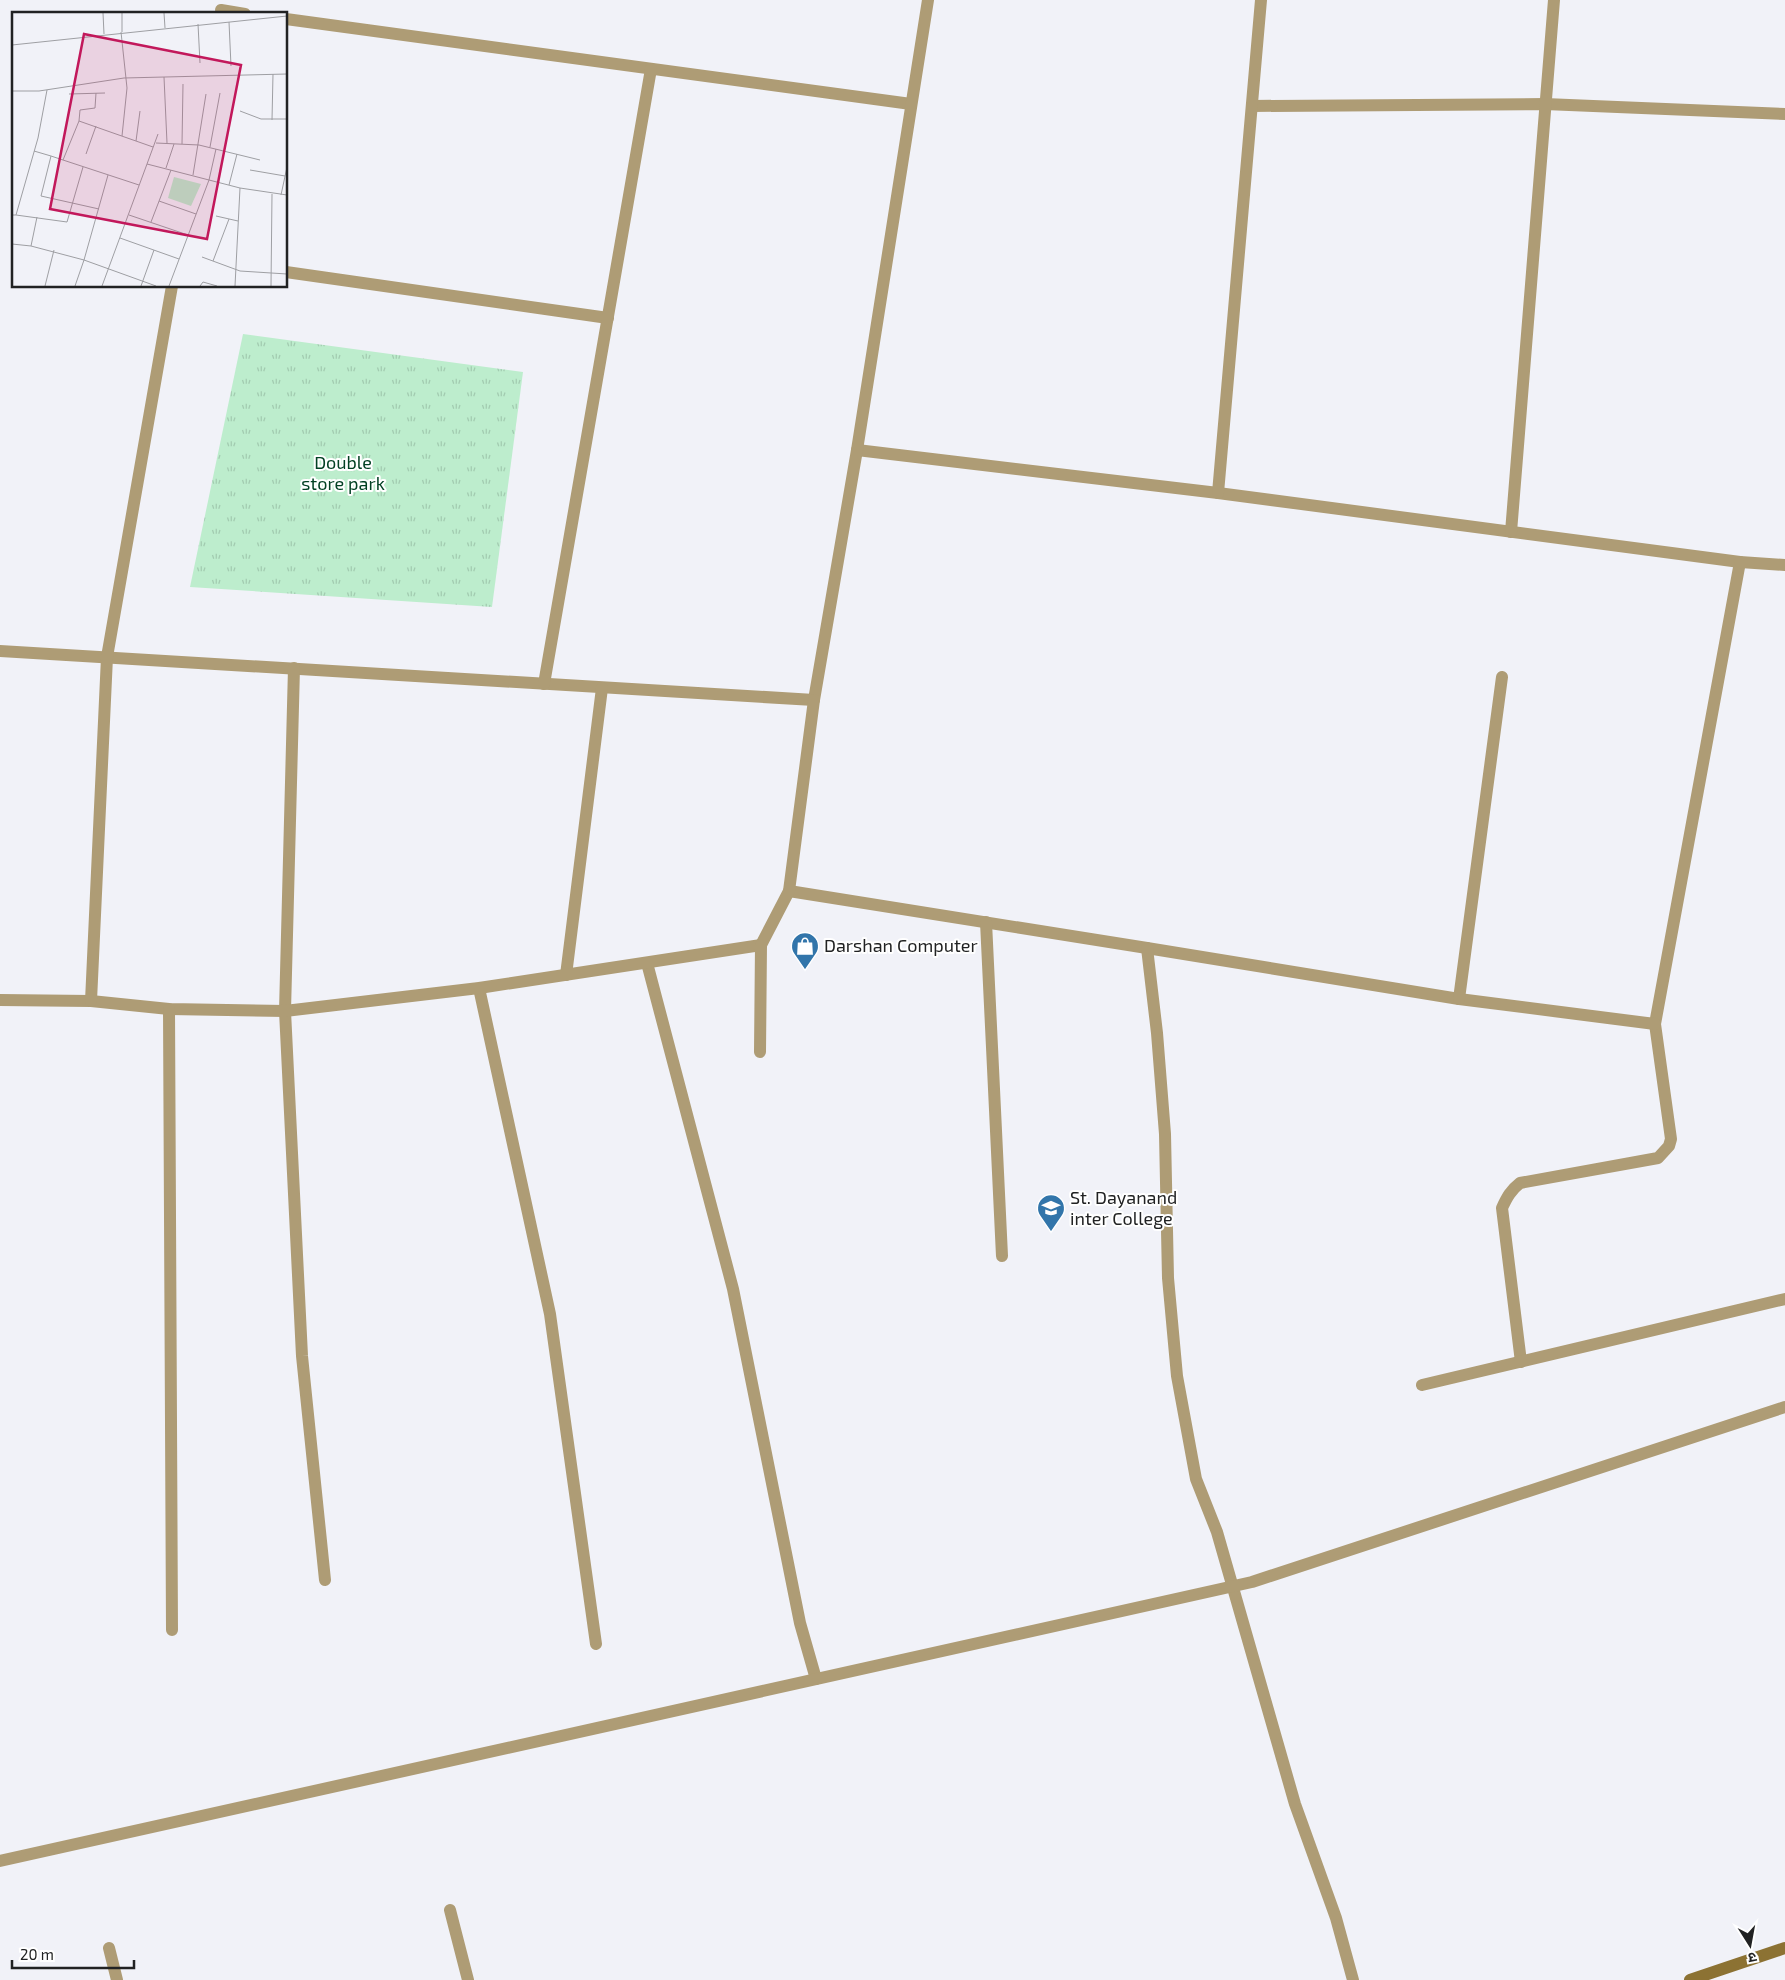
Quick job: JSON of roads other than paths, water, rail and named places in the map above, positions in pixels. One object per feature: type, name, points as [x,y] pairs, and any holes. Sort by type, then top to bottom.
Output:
[{"type":"main road","points":[[1690,1980],[1785,1948]]},
{"type":"street","points":[[760,1052],[761,945],[789,892],[814,700],[857,450],[928,0]]},
{"type":"street","points":[[1218,493],[1261,0]]},
{"type":"street","points":[[1511,532],[1554,0]]},
{"type":"street","points":[[221,8],[237,12]]},
{"type":"street","points":[[288,19],[911,104]]},
{"type":"street","points":[[544,684],[651,69]]},
{"type":"street","points":[[1252,106],[1545,104],[1785,114]]},
{"type":"street","points":[[288,272],[608,318]]},
{"type":"street","points":[[92,1001],[107,657],[172,288]]},
{"type":"street","points":[[857,450],[1218,493],[1740,562],[1785,566]]},
{"type":"street","points":[[1521,1362],[1502,1208],[1513,1188],[1520,1183],[1658,1158],[1669,1146],[1671,1139],[1655,1024],[1740,562]]},
{"type":"street","points":[[0,650],[814,700]]},
{"type":"street","points":[[294,668],[285,1011],[302,1356],[324,1580]]},
{"type":"street","points":[[1460,999],[1502,677]]},
{"type":"street","points":[[566,976],[602,688]]},
{"type":"street","points":[[789,892],[1460,999],[1655,1024]]},
{"type":"street","points":[[986,922],[1002,1256]]},
{"type":"street","points":[[0,1000],[92,1001],[169,1009],[285,1011],[566,976],[761,945]]},
{"type":"street","points":[[1147,948],[1157,1033],[1165,1134],[1168,1278],[1177,1376],[1196,1479],[1217,1532],[1295,1804],[1336,1918],[1354,1980]]},
{"type":"street","points":[[647,963],[733,1289],[800,1623],[816,1679]]},
{"type":"street","points":[[479,988],[550,1314],[596,1644]]},
{"type":"street","points":[[169,1009],[172,1630]]},
{"type":"street","points":[[1422,1385],[1785,1299]]},
{"type":"street","points":[[0,1861],[1261,1579],[1785,1407]]},
{"type":"street","points":[[450,1910],[468,1980]]},
{"type":"street","points":[[109,1948],[117,1980]]},
{"type":"place","name":"Darshan Computer","points":[[805,970]]},
{"type":"place","name":"St. Dayanand inter College","points":[[1051,1232]]},
{"type":"park label","name":"Double store park","points":[[343,473]]}]
